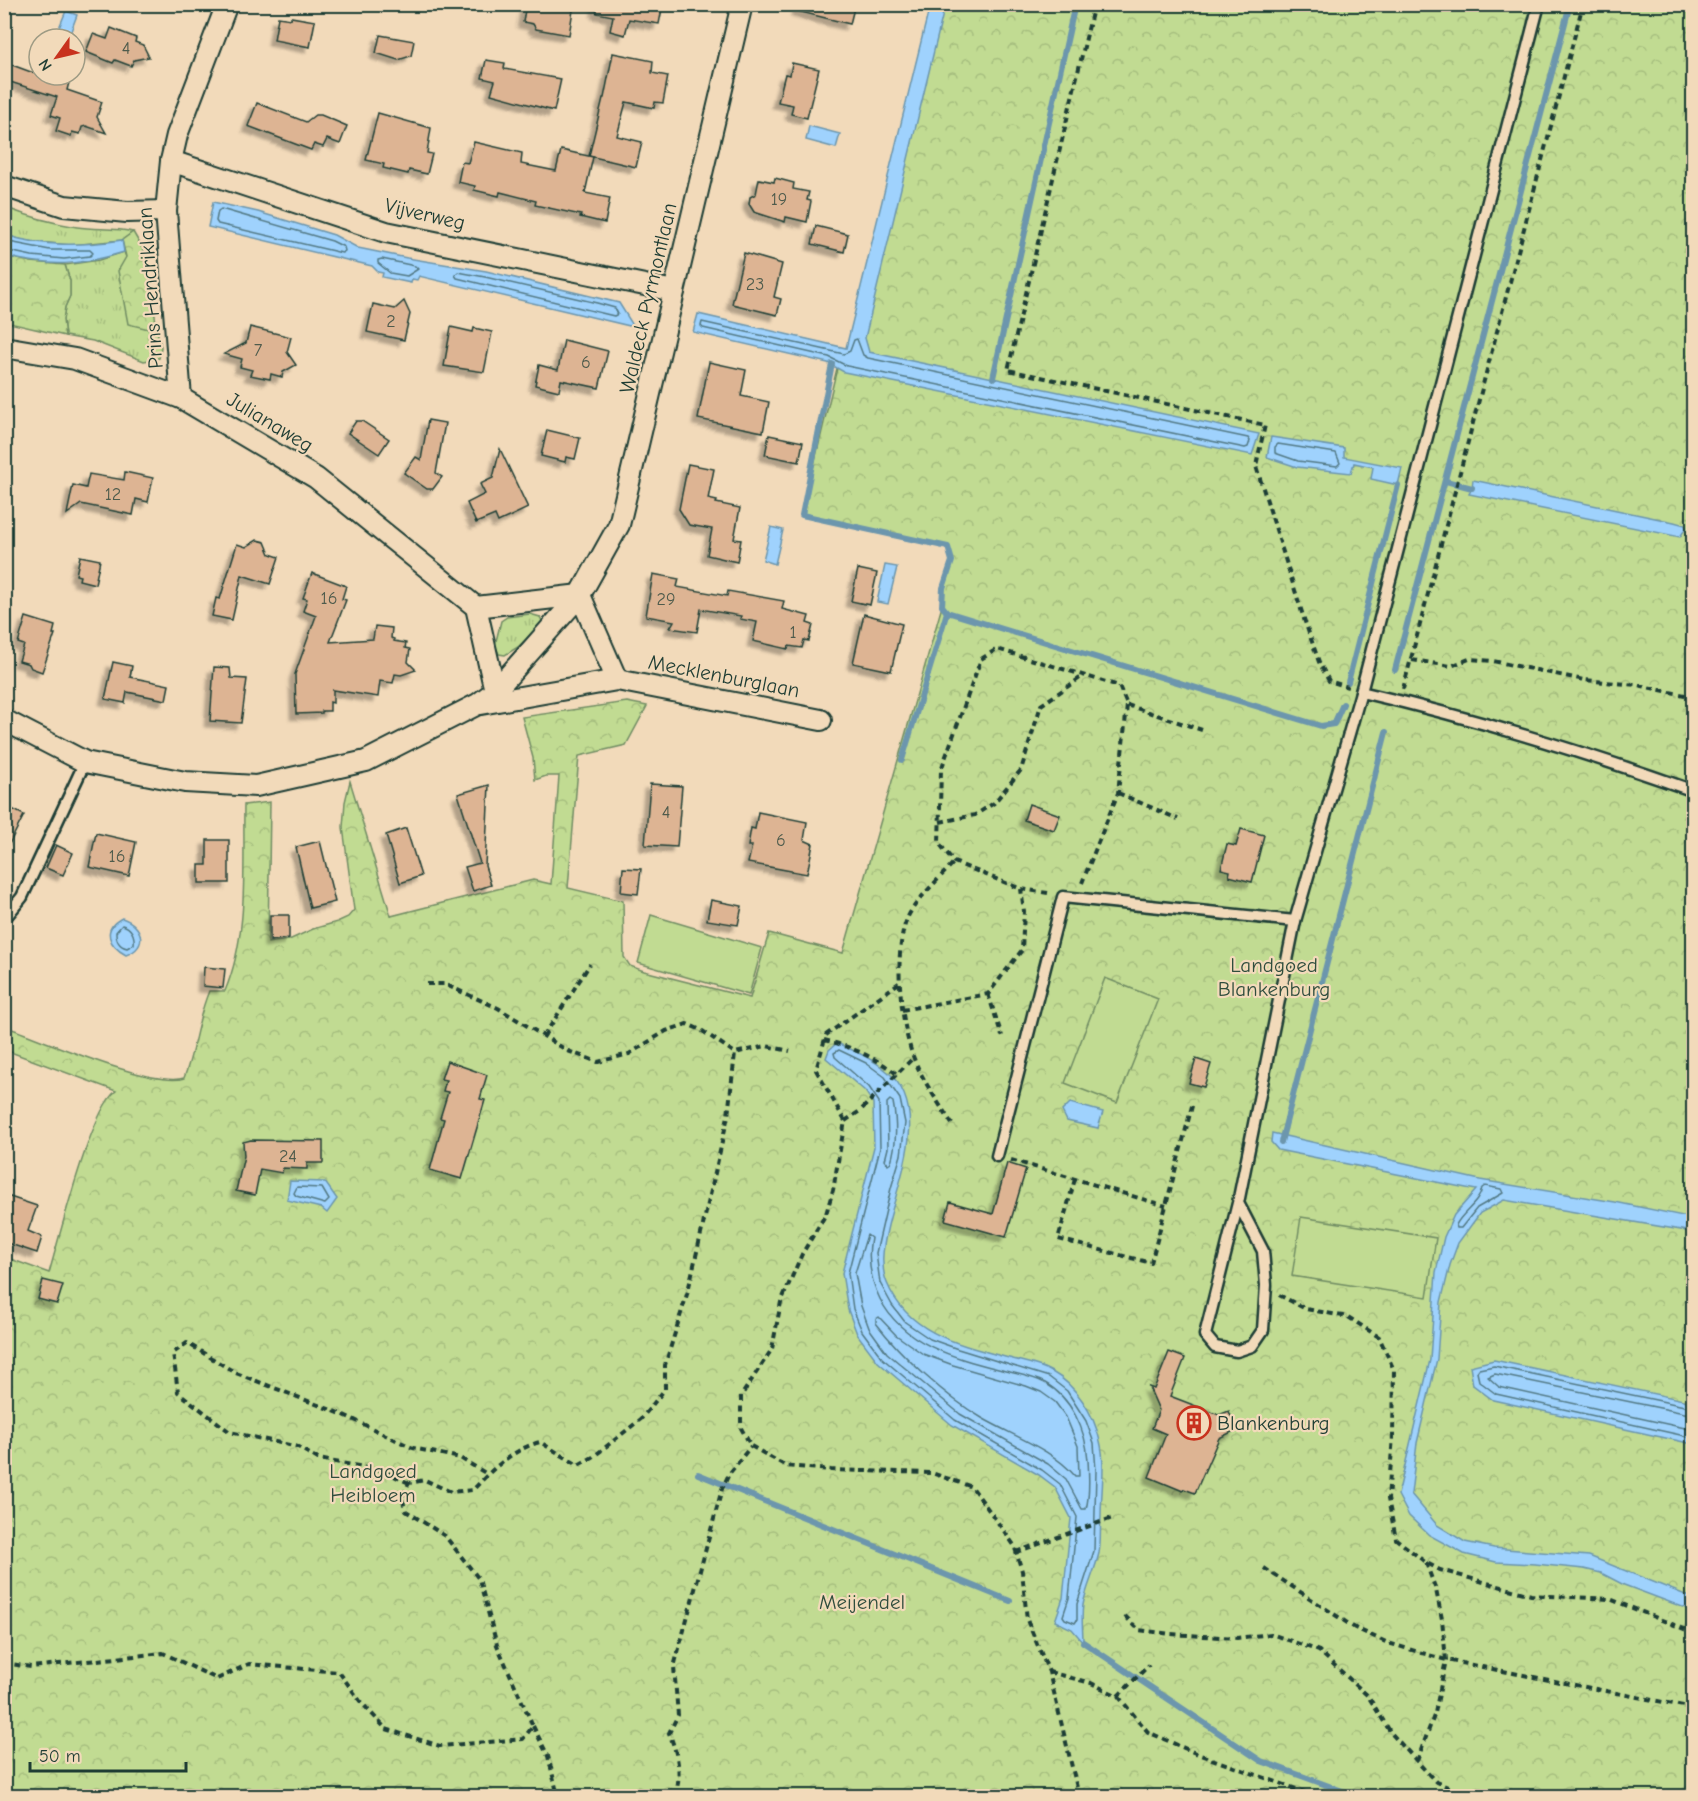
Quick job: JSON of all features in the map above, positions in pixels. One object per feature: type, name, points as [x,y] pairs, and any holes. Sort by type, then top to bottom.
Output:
[{"type":"street","name":"Prins Hendriklaan","points":[[181,398],[166,211],[171,161],[177,135],[226,4]]},
{"type":"street","name":"Waldeck Pyrmontlaan","points":[[478,704],[495,691],[580,595],[619,525],[742,4]]},
{"type":"street","name":"Vijverweg","points":[[171,161],[386,232],[675,291]]},
{"type":"street","points":[[4,186],[64,206],[127,212],[166,211]]},
{"type":"street","name":"Julianaweg","points":[[4,347],[75,359],[181,398],[316,478],[476,607]]},
{"type":"street","points":[[495,691],[476,607],[580,595]]},
{"type":"street","name":"Mecklenburglaan","points":[[580,595],[617,680]]},
{"type":"street","name":"Mecklenburglaan","points":[[478,704],[617,680],[821,720]]},
{"type":"street","points":[[4,720],[85,762],[184,782],[256,786],[366,761],[478,704]]},
{"type":"lane","points":[[1238,1203],[1263,1251],[1266,1285],[1263,1330],[1252,1346],[1237,1351],[1215,1347],[1205,1335],[1238,1203],[1295,921],[1361,692],[1539,4]]},
{"type":"lane","points":[[1361,692],[1438,710],[1595,756],[1694,791]]},
{"type":"lane","points":[[4,919],[22,897],[85,762]]},
{"type":"lane","points":[[997,1156],[1064,897],[1295,921]]},
{"type":"path","points":[[1094,4],[1008,369],[1265,425],[1256,466],[1319,662],[1329,681],[1361,692]]},
{"type":"path","points":[[1400,701],[1583,4]]},
{"type":"path","points":[[1064,897],[1021,889],[954,862],[939,843],[941,770],[981,659],[997,649],[1119,686],[1127,705],[1118,793],[1076,898]]},
{"type":"path","points":[[1412,660],[1451,666],[1469,659],[1493,661],[1584,680],[1637,684],[1694,697]]},
{"type":"path","points":[[940,822],[975,815],[994,803],[1020,770],[1041,705],[1083,675]]},
{"type":"path","points":[[1127,705],[1202,730]]},
{"type":"path","points":[[1118,793],[1178,819]]},
{"type":"path","points":[[952,1124],[930,1091],[910,1048],[902,1010],[900,983],[901,941],[911,912],[954,862]]},
{"type":"path","points":[[902,1010],[988,994],[1022,950],[1024,911],[1021,889]]},
{"type":"path","points":[[544,1036],[590,964]]},
{"type":"path","points":[[900,983],[826,1035],[824,1040],[816,1070],[845,1121],[833,1190],[826,1214],[802,1254],[781,1302],[772,1349],[741,1396],[741,1428],[751,1446],[786,1466],[831,1470],[932,1473],[972,1486],[1014,1545],[1022,1571],[1027,1620],[1049,1672],[1079,1797]]},
{"type":"path","points":[[427,984],[444,984],[498,1008],[568,1051],[598,1062],[629,1054],[666,1031],[687,1024],[701,1030],[735,1053],[766,1046],[790,1051]]},
{"type":"path","points":[[988,994],[1002,1036]]},
{"type":"path","points":[[824,1040],[840,1044],[883,1064],[897,1074]]},
{"type":"path","points":[[487,1474],[460,1458],[413,1448],[344,1415],[236,1373],[187,1343],[172,1353],[178,1392],[230,1432],[298,1447],[318,1459],[381,1470],[409,1483],[425,1480],[451,1492],[473,1490],[487,1474],[524,1446],[540,1442],[578,1465],[593,1457],[641,1419],[665,1389],[665,1365],[688,1291],[728,1116],[735,1053]]},
{"type":"path","points":[[845,1121],[860,1111],[914,1057]]},
{"type":"path","points":[[1076,1179],[1058,1239],[1151,1263],[1193,1102]]},
{"type":"path","points":[[997,1156],[1166,1206]]},
{"type":"path","points":[[1266,1285],[1278,1295],[1306,1309],[1348,1317],[1379,1337],[1394,1370],[1393,1436],[1388,1499],[1396,1539],[1425,1562],[1440,1570],[1532,1595],[1610,1599],[1694,1633]]},
{"type":"path","points":[[675,1797],[679,1779],[678,1756],[669,1733],[678,1715],[674,1667],[722,1489],[729,1474],[751,1446]]},
{"type":"path","points":[[409,1483],[402,1498],[406,1511],[445,1536],[479,1579],[497,1645],[548,1756],[558,1797]]},
{"type":"path","points":[[1016,1552],[1115,1517]]},
{"type":"path","points":[[1417,1761],[1435,1713],[1446,1660],[1442,1619],[1436,1590],[1425,1562]]},
{"type":"path","points":[[1264,1568],[1355,1628],[1388,1643],[1446,1660],[1694,1708]]},
{"type":"path","points":[[1125,1616],[1139,1630],[1238,1638],[1271,1634],[1319,1651],[1368,1696],[1390,1733],[1436,1782],[1470,1797]]},
{"type":"path","points":[[4,1663],[31,1667],[163,1653],[217,1678],[249,1664],[339,1672],[360,1701],[387,1729],[440,1746],[523,1739],[533,1726]]},
{"type":"path","points":[[1118,1696],[1149,1665]]},
{"type":"path","points":[[1049,1672],[1091,1683],[1118,1696],[1148,1732],[1200,1755],[1316,1797]]},
{"type":"green space","name":"Landgoed Blankenburg","points":[[937,5],[1693,5],[1693,1796],[5,1796],[5,1257],[49,1273],[86,1148],[106,1103],[116,1091],[5,1050],[4,1026],[123,1070],[169,1079],[184,1078],[209,991],[225,991],[233,969],[243,900],[244,805],[270,802],[268,943],[289,940],[313,929],[337,922],[348,917],[354,910],[343,827],[350,781],[391,916],[533,880],[551,884],[559,776],[546,776],[535,780],[533,758],[522,717],[627,702],[647,706],[626,745],[579,756],[568,888],[623,901],[624,957],[630,966],[750,998],[769,933],[843,953],[942,606],[943,588],[952,561],[947,547],[802,515],[838,364],[857,336]]},
{"type":"green space","points":[[4,207],[68,225],[133,232],[122,240],[71,245],[26,241],[5,235]]},
{"type":"green space","points":[[133,232],[147,256],[157,331],[128,324],[118,271],[126,257],[122,240]]},
{"type":"green space","points":[[124,252],[128,323],[157,331],[161,347],[159,358],[144,361],[93,341],[65,336],[63,320],[70,295],[70,281],[65,265],[99,260]]},
{"type":"green space","points":[[5,256],[31,262],[65,265],[70,281],[70,296],[63,320],[65,336],[5,322]]},
{"type":"green space","points":[[530,614],[540,617],[543,623],[518,647],[505,655],[499,654],[495,645],[501,621],[507,617]]},
{"type":"green space","points":[[651,915],[762,948],[749,995],[638,963]]},
{"type":"green space","points":[[1105,978],[1158,999],[1117,1103],[1065,1083]]},
{"type":"green space","points":[[1301,1217],[1436,1238],[1427,1297],[1292,1276]]},
{"type":"water","points":[[930,5],[945,5],[865,338],[869,352],[1259,434],[1252,455],[844,372],[828,363],[693,332],[698,314],[846,348]]},
{"type":"water","points":[[66,11],[77,15],[72,27],[59,27]]},
{"type":"water","points":[[809,126],[840,134],[836,148],[806,140]]},
{"type":"water","points":[[213,202],[258,212],[334,235],[358,248],[486,271],[619,303],[634,327],[419,276],[417,280],[412,279],[411,283],[382,277],[383,273],[378,272],[372,266],[208,227]]},
{"type":"water","points":[[5,235],[34,242],[63,244],[122,240],[124,252],[79,262],[50,263],[21,260],[5,256]]},
{"type":"water","points":[[1271,437],[1344,448],[1344,457],[1402,468],[1398,485],[1371,479],[1373,467],[1354,463],[1351,473],[1297,467],[1267,457]]},
{"type":"water","points":[[1473,480],[1674,522],[1685,525],[1686,528],[1680,537],[1469,494]]},
{"type":"water","points":[[771,527],[783,530],[775,564],[763,560]]},
{"type":"water","points":[[885,565],[897,567],[888,604],[877,602]]},
{"type":"water","points":[[122,918],[135,926],[140,936],[138,947],[126,955],[115,947],[110,937],[111,927]]},
{"type":"water","points":[[837,1043],[870,1059],[888,1072],[901,1088],[908,1106],[910,1126],[908,1148],[884,1243],[883,1257],[885,1277],[896,1300],[922,1326],[938,1335],[973,1348],[1047,1369],[1069,1384],[1089,1411],[1100,1441],[1103,1479],[1099,1553],[1083,1605],[1083,1642],[1072,1629],[1055,1621],[1063,1598],[1071,1518],[1055,1487],[1039,1475],[952,1425],[878,1362],[857,1334],[848,1310],[842,1273],[874,1147],[873,1103],[865,1091],[826,1058],[829,1050]]},
{"type":"water","points":[[1070,1103],[1103,1112],[1098,1128],[1067,1121],[1062,1111]]},
{"type":"water","points":[[1272,1133],[1480,1180],[1615,1202],[1693,1218],[1693,1232],[1504,1200],[1480,1213],[1458,1243],[1450,1265],[1441,1302],[1437,1359],[1417,1443],[1411,1494],[1437,1525],[1465,1542],[1494,1548],[1589,1556],[1693,1598],[1693,1611],[1624,1585],[1601,1573],[1584,1569],[1496,1562],[1464,1554],[1429,1535],[1409,1516],[1398,1495],[1430,1360],[1436,1272],[1444,1237],[1454,1215],[1476,1190],[1278,1150],[1271,1142]]},
{"type":"water","points":[[290,1181],[325,1182],[337,1199],[327,1213],[321,1208],[287,1200]]},
{"type":"water","points":[[1494,1360],[1693,1402],[1693,1444],[1493,1400],[1473,1385],[1470,1366]]},
{"type":"building","points":[[526,4],[574,4],[569,35],[536,29],[533,24],[523,22]]},
{"type":"building","points":[[597,4],[663,4],[659,24],[629,19],[625,35],[610,31],[613,16],[597,13]]},
{"type":"building","points":[[798,4],[855,4],[850,24],[797,11]]},
{"type":"building","points":[[278,17],[315,21],[310,47],[274,40]]},
{"type":"building","points":[[111,28],[136,38],[135,42],[143,45],[149,57],[134,60],[131,66],[115,60],[113,63],[87,52],[93,34],[107,39]]},
{"type":"building","points":[[380,35],[414,41],[411,56],[398,60],[376,53]]},
{"type":"building","points":[[613,53],[653,61],[652,73],[668,76],[663,103],[655,102],[654,108],[626,102],[617,136],[642,142],[636,167],[589,156]]},
{"type":"building","points":[[486,60],[505,63],[504,69],[561,79],[554,111],[491,94],[495,81],[482,78]]},
{"type":"building","points":[[4,62],[27,71],[27,87],[68,87],[67,90],[102,102],[97,117],[106,133],[86,126],[82,127],[80,134],[72,132],[71,136],[56,131],[60,118],[51,115],[57,97],[4,80]]},
{"type":"building","points":[[792,63],[819,69],[807,118],[791,114],[793,105],[778,102],[785,74],[790,75]]},
{"type":"building","points":[[257,103],[306,122],[315,115],[321,115],[347,126],[340,144],[327,139],[323,147],[314,144],[311,150],[248,126]]},
{"type":"building","points":[[378,113],[431,128],[427,153],[432,154],[427,174],[409,170],[408,174],[383,168],[384,164],[366,160]]},
{"type":"building","points":[[474,142],[522,153],[521,164],[556,171],[561,150],[593,157],[585,193],[610,198],[605,223],[535,205],[536,201],[500,192],[499,196],[474,190],[475,186],[458,182],[462,162],[468,163]]},
{"type":"building","points":[[775,178],[794,183],[793,189],[809,192],[807,200],[811,201],[807,222],[786,217],[785,222],[754,212],[749,204],[750,197],[756,194],[759,179],[774,182]]},
{"type":"building","points":[[816,226],[848,234],[844,252],[812,244]]},
{"type":"building","points":[[744,253],[782,264],[774,297],[781,299],[777,315],[732,304]]},
{"type":"building","points":[[404,301],[410,314],[404,340],[367,332],[373,304],[395,309]]},
{"type":"building","points":[[250,327],[291,337],[287,352],[296,365],[283,372],[282,377],[271,374],[270,379],[250,375],[252,370],[240,367],[242,359],[224,354],[246,343]]},
{"type":"building","points":[[451,327],[473,332],[474,328],[492,332],[484,372],[444,366]]},
{"type":"building","points":[[564,340],[608,351],[599,388],[561,380],[559,391],[535,385],[539,365],[558,370]]},
{"type":"building","points":[[709,362],[746,370],[741,396],[769,402],[763,432],[698,419]]},
{"type":"building","points":[[428,420],[445,423],[436,473],[442,477],[433,489],[427,489],[404,473],[416,457],[421,460]]},
{"type":"building","points":[[356,421],[362,421],[389,439],[379,454],[348,433]]},
{"type":"building","points":[[547,430],[580,438],[575,459],[566,457],[565,462],[541,456]]},
{"type":"building","points":[[769,435],[803,442],[799,462],[765,455]]},
{"type":"building","points":[[500,449],[528,508],[498,522],[495,515],[476,523],[467,503],[485,494],[480,484],[493,478]]},
{"type":"building","points":[[688,464],[714,469],[708,499],[740,508],[734,539],[741,540],[737,562],[707,555],[712,529],[689,525],[679,509]]},
{"type":"building","points":[[125,472],[153,478],[148,502],[136,499],[133,515],[81,504],[67,514],[73,485],[86,488],[89,474],[124,480]]},
{"type":"building","points":[[257,540],[265,542],[270,554],[279,557],[270,584],[242,575],[232,620],[212,616],[216,598],[220,599],[237,544],[246,547]]},
{"type":"building","points":[[80,556],[100,560],[95,584],[79,580],[80,576],[76,575]]},
{"type":"building","points":[[858,569],[877,573],[870,605],[851,601]]},
{"type":"building","points":[[312,573],[346,586],[342,599],[346,600],[330,642],[373,639],[375,626],[392,628],[391,638],[394,641],[406,643],[405,648],[410,649],[408,662],[416,670],[401,675],[395,674],[393,683],[380,681],[378,697],[333,690],[333,703],[330,702],[330,711],[296,714],[295,674],[316,616],[303,611],[307,599],[303,598]]},
{"type":"building","points":[[653,574],[679,579],[677,587],[727,596],[728,591],[784,601],[782,609],[809,616],[807,623],[813,625],[809,641],[804,640],[802,648],[789,646],[788,649],[753,641],[757,622],[740,619],[741,616],[701,609],[697,632],[670,628],[674,621],[646,616]]},
{"type":"building","points":[[864,614],[902,624],[891,671],[853,663]]},
{"type":"building","points":[[26,617],[55,626],[53,634],[55,634],[42,672],[19,661],[24,645],[18,643]]},
{"type":"building","points":[[113,662],[132,666],[130,677],[169,685],[166,700],[127,692],[125,703],[105,699]]},
{"type":"building","points":[[214,667],[230,668],[231,678],[247,679],[241,723],[210,721]]},
{"type":"building","points":[[650,784],[682,786],[677,847],[645,845]]},
{"type":"building","points":[[489,785],[485,866],[491,885],[473,891],[465,867],[480,863],[458,794]]},
{"type":"building","points":[[1029,804],[1060,815],[1054,830],[1024,820]]},
{"type":"building","points":[[4,805],[24,815],[4,854]]},
{"type":"building","points":[[758,812],[807,822],[804,840],[813,844],[807,874],[748,863],[752,846],[748,846],[751,828],[755,829]]},
{"type":"building","points":[[406,828],[421,876],[400,883],[386,835]]},
{"type":"building","points":[[1241,829],[1264,835],[1252,882],[1229,876],[1230,871],[1221,869],[1227,844],[1236,846]]},
{"type":"building","points":[[96,833],[136,842],[129,876],[89,867]]},
{"type":"building","points":[[207,840],[229,840],[229,883],[199,883],[199,865],[207,865]]},
{"type":"building","points":[[320,841],[335,902],[310,908],[296,847]]},
{"type":"building","points":[[56,845],[73,853],[63,875],[46,868]]},
{"type":"building","points":[[623,868],[641,869],[638,894],[621,892]]},
{"type":"building","points":[[711,900],[742,906],[738,925],[707,920]]},
{"type":"building","points":[[270,915],[289,915],[289,938],[270,941]]},
{"type":"building","points":[[204,967],[225,969],[223,988],[203,986]]},
{"type":"building","points":[[1196,1059],[1211,1064],[1204,1087],[1189,1083]]},
{"type":"building","points":[[447,1061],[487,1075],[480,1099],[485,1100],[462,1179],[430,1170],[444,1119],[440,1118],[448,1092],[443,1091],[446,1080],[441,1079]]},
{"type":"building","points":[[251,1140],[323,1141],[323,1163],[307,1163],[307,1169],[283,1168],[282,1173],[260,1169],[255,1195],[236,1191],[244,1156],[243,1142]]},
{"type":"building","points":[[1007,1163],[1026,1169],[1006,1237],[945,1220],[950,1202],[993,1214]]},
{"type":"building","points":[[4,1195],[37,1206],[28,1231],[42,1237],[37,1253],[4,1242]]},
{"type":"building","points":[[43,1280],[63,1285],[57,1304],[38,1299]]},
{"type":"building","name":"Blankenburg","points":[[1169,1352],[1185,1358],[1170,1396],[1219,1415],[1229,1411],[1236,1430],[1219,1438],[1195,1493],[1184,1489],[1183,1491],[1149,1477],[1166,1434],[1152,1428],[1159,1410],[1149,1387],[1154,1389]]},
{"type":"waterway","points":[[993,378],[1075,4]]},
{"type":"waterway","points":[[1485,4],[1494,7]]},
{"type":"waterway","points":[[1395,670],[1570,4]]},
{"type":"waterway","points":[[832,364],[802,515],[948,547],[952,561],[943,588],[942,606],[947,612],[1321,726],[1334,724],[1343,704]]},
{"type":"waterway","points":[[1446,481],[1472,488]]},
{"type":"waterway","points":[[1348,682],[1398,485]]},
{"type":"waterway","points":[[902,760],[947,612]]},
{"type":"waterway","points":[[1281,1142],[1386,732]]},
{"type":"waterway","points":[[698,1474],[1010,1601]]},
{"type":"waterway","points":[[1083,1642],[1261,1761],[1356,1796]]},
{"type":"place","name":"Blankenburg","points":[[1194,1423]]},
{"type":"park label","name":"Landgoed Heibloem","points":[[373,1483]]},
{"type":"park label","name":"Meijendel","points":[[862,1602]]}]
